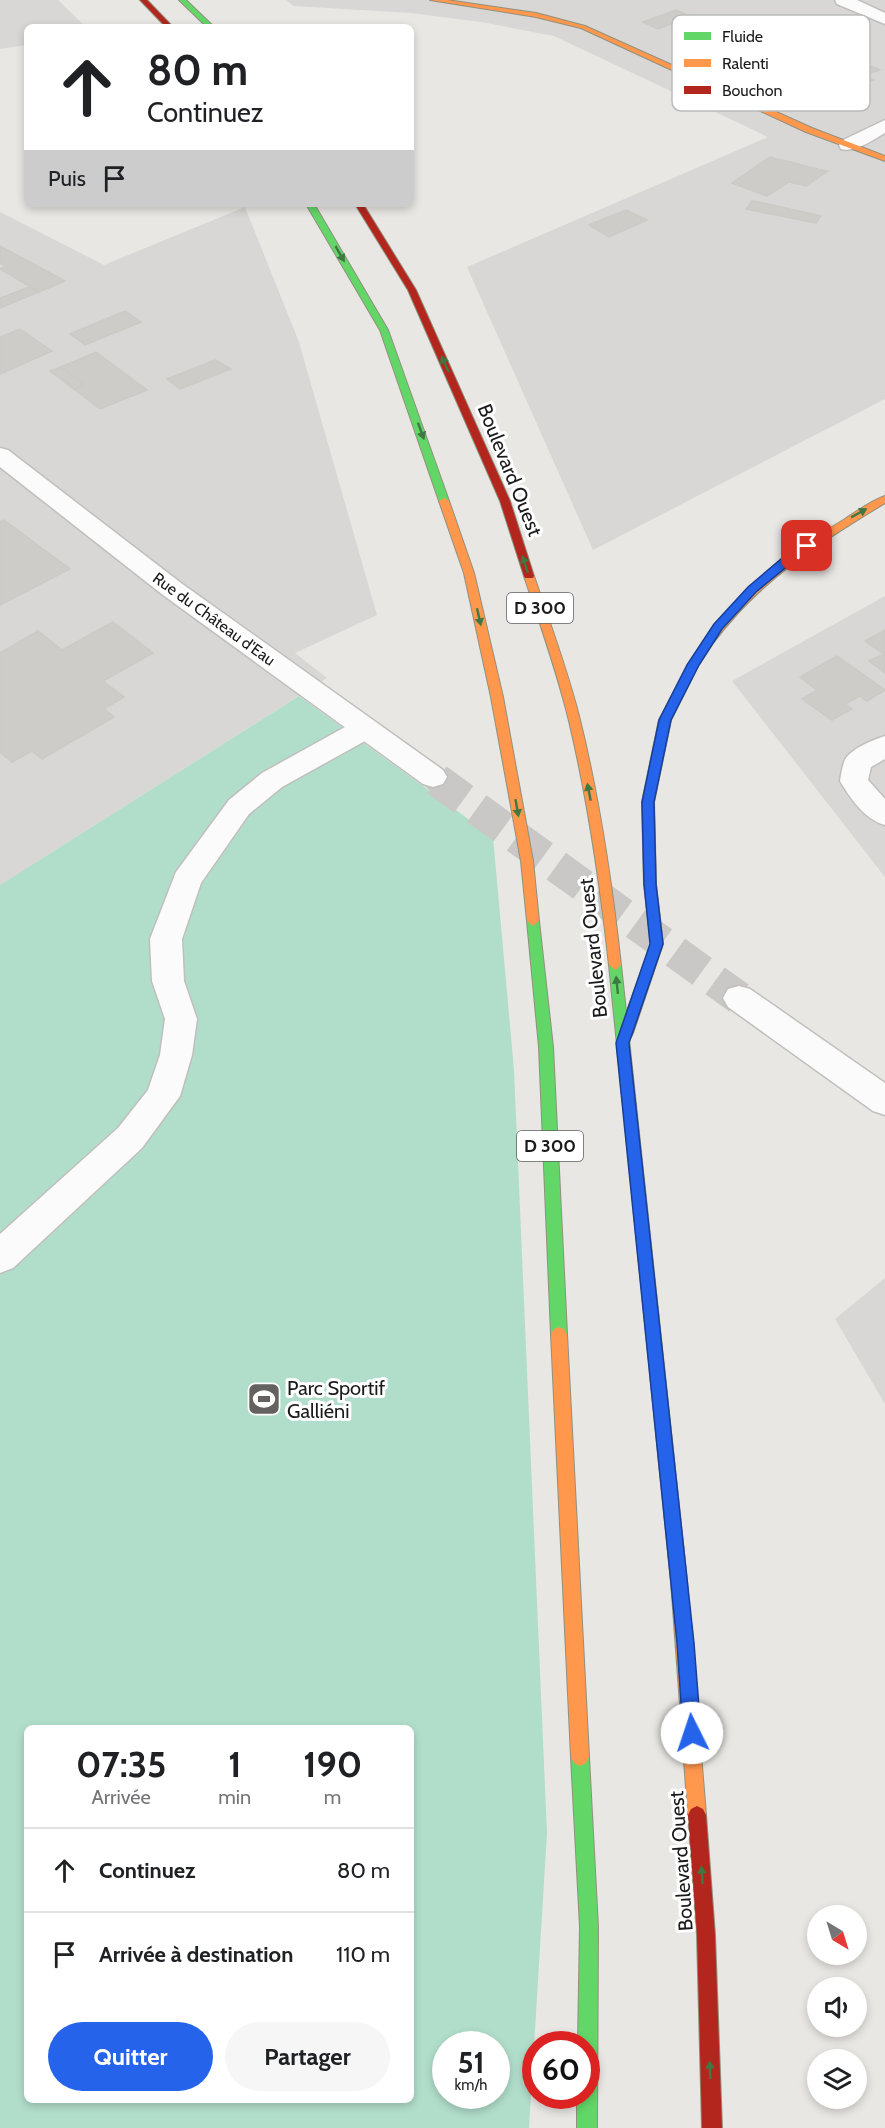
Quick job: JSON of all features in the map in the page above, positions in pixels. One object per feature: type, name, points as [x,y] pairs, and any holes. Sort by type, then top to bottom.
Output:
[{"type":"main road","points":[[143,0],[167,24]]},
{"type":"main road","points":[[182,0],[208,24]]},
{"type":"main road","points":[[433,0],[552,18],[583,27],[672,68]]},
{"type":"main road","points":[[465,0],[482,6]]},
{"type":"main road","points":[[767,111],[809,130],[885,159]]},
{"type":"main road","name":"D 300","points":[[312,207],[384,330],[466,563],[497,697],[527,861],[546,1047],[589,1927],[586,2128]]},
{"type":"main road","name":"Boulevard Ouest","points":[[361,207],[412,290],[505,501],[565,685],[579,740],[606,878],[686,1643],[706,1935],[712,2128]]},
{"type":"main road","points":[[623,1043],[657,944],[650,884],[648,802],[665,720],[693,665],[718,627],[752,590],[791,556],[885,499]]},
{"type":"street","points":[[843,0],[885,19]]},
{"type":"street","points":[[848,145],[885,126]]},
{"type":"street","name":"Rue du Château d'Eau","points":[[0,455],[172,589],[433,777]]},
{"type":"street","points":[[0,1257],[130,1138],[163,1096],[176,1055],[181,1019],[168,981],[166,939],[188,880],[239,807],[272,780],[364,729]]},
{"type":"street","points":[[885,746],[858,762],[854,781],[864,796],[885,815]]},
{"type":"street","points":[[739,998],[885,1101]]},
{"type":"shaded area","points":[[0,0],[58,0],[83,24],[24,24],[24,45],[0,49]]},
{"type":"shaded area","points":[[286,0],[885,0],[885,399],[593,550],[467,267],[768,137],[713,111],[870,111],[870,15],[672,15],[672,92],[554,36],[481,22],[411,13],[294,6]]},
{"type":"shaded area","points":[[245,207],[299,342],[377,615],[295,653],[327,678],[0,885],[0,212],[104,265]]},
{"type":"shaded area","points":[[885,596],[885,877],[732,681]]},
{"type":"shaded area","points":[[885,1278],[885,1404],[835,1319]]},
{"type":"green space","name":"Parc Sportif Galliéni","points":[[299,696],[493,837],[514,1070],[547,1833],[535,2031],[522,2031],[522,2109],[530,2109],[529,2128],[0,2128],[0,885]]},
{"type":"building","points":[[676,10],[688,15],[672,15],[672,25],[658,29],[643,22]]},
{"type":"building","points":[[870,65],[880,70],[870,73]]},
{"type":"building","points":[[770,157],[828,171],[806,186],[789,182],[767,196],[732,183]]},
{"type":"building","points":[[752,201],[821,216],[816,223],[746,209]]},
{"type":"building","points":[[626,210],[647,220],[609,237],[589,225]]},
{"type":"building","points":[[0,246],[65,281],[39,292],[0,269],[6,266],[0,263]]},
{"type":"building","points":[[29,287],[39,292],[0,308],[0,298]]},
{"type":"building","points":[[125,311],[141,322],[85,345],[70,334]]},
{"type":"building","points":[[20,329],[52,351],[0,374],[0,337]]},
{"type":"building","points":[[96,352],[147,390],[100,409],[74,389],[84,384],[61,367]]},
{"type":"building","points":[[215,360],[231,369],[180,389],[167,379]]},
{"type":"building","points":[[61,367],[84,384],[74,389],[50,371]]},
{"type":"building","points":[[4,520],[70,569],[0,605],[0,522]]},
{"type":"building","points":[[113,622],[153,653],[103,681],[124,697],[104,709],[114,717],[42,759],[32,751],[12,762],[0,752],[0,653],[38,631],[62,650]]},
{"type":"building","points":[[885,630],[885,673],[869,661],[884,654],[865,641]]},
{"type":"building","points":[[837,656],[885,690],[867,701],[860,696],[845,704],[852,709],[832,720],[802,699],[817,690],[800,677]]},
{"type":"tunnel","points":[[433,777],[439,782]]},
{"type":"tunnel","points":[[437,780],[739,998]]},
{"type":"traffic: fast","points":[[182,0],[208,24]]},
{"type":"traffic: fast","points":[[312,207],[384,330],[444,501]]},
{"type":"traffic: fast","points":[[533,921],[546,1047],[559,1334]]},
{"type":"traffic: fast","points":[[615,965],[679,1581]]},
{"type":"traffic: fast","points":[[580,1757],[589,1927],[587,2128]]},
{"type":"traffic: slow","points":[[433,0],[536,15],[583,27],[672,68]]},
{"type":"traffic: slow","points":[[767,111],[809,130],[885,159]]},
{"type":"traffic: slow","points":[[710,640],[727,617],[767,577],[836,528],[885,499]]},
{"type":"traffic: slow","points":[[444,501],[469,573],[497,697],[527,861],[533,921]]},
{"type":"traffic: slow","points":[[529,576],[565,685],[590,789],[607,894],[615,965]]},
{"type":"traffic: slow","points":[[559,1334],[580,1757]]},
{"type":"traffic: slow","points":[[679,1581],[697,1815]]},
{"type":"traffic: jam","points":[[143,0],[167,24]]},
{"type":"traffic: jam","points":[[361,207],[412,290],[505,501],[529,576]]},
{"type":"traffic: jam","points":[[626,1033],[657,944],[650,884],[648,802],[665,720],[693,665],[710,640]]},
{"type":"traffic: jam","points":[[697,1815],[706,1935],[712,2128]]},
{"type":"place","name":"Parc Sportif Galliéni","points":[[264,1399]]},
{"type":"route","points":[[692,1733],[686,1643],[661,1423],[623,1043],[657,944],[650,884],[648,802],[665,720],[693,665],[718,627],[752,590],[791,556],[807,546]]}]
